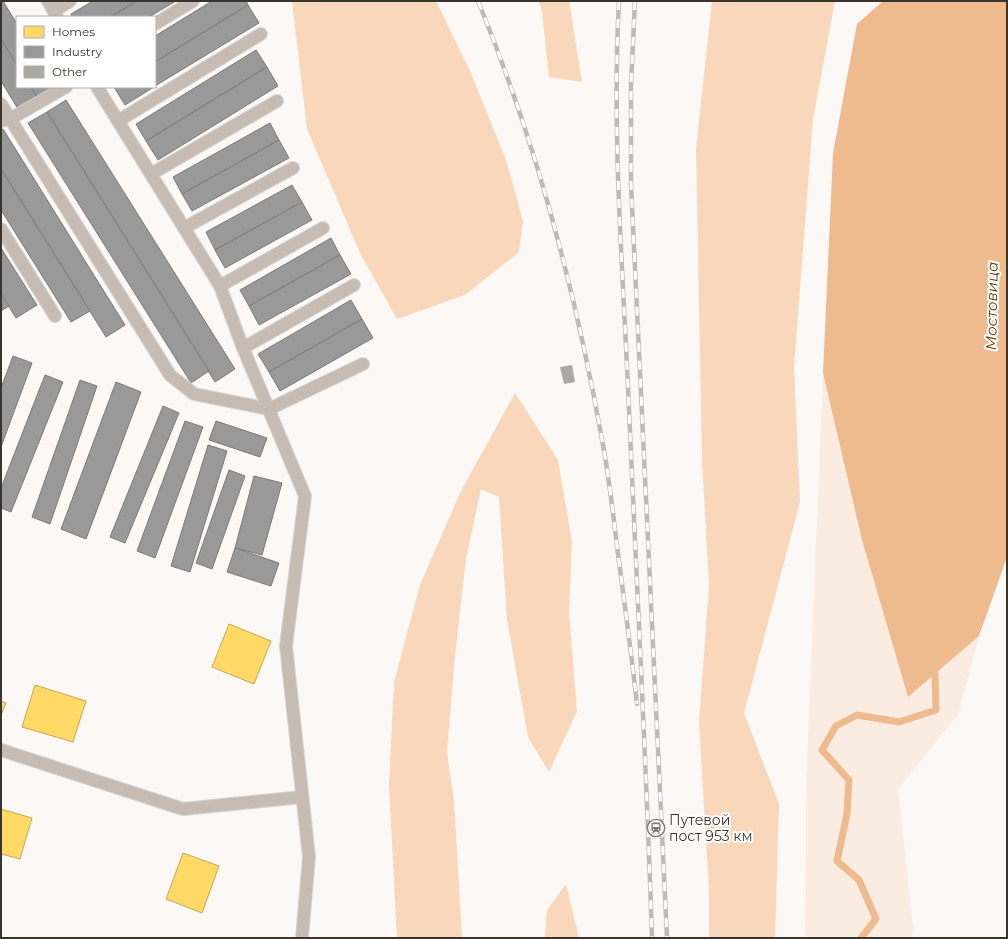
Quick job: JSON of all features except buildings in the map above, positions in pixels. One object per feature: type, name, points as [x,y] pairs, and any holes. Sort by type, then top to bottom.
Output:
[{"type":"lane","points":[[53,10],[70,1]]},
{"type":"lane","points":[[156,23],[193,1]]},
{"type":"lane","points":[[118,121],[261,34]]},
{"type":"lane","points":[[6,120],[64,88]]},
{"type":"lane","points":[[98,88],[220,286],[243,348],[305,496],[286,646],[309,857],[302,938]]},
{"type":"lane","points":[[151,174],[277,101]]},
{"type":"lane","points":[[1,104],[6,120],[170,375],[194,394],[269,409],[363,364]]},
{"type":"lane","points":[[184,228],[293,168]]},
{"type":"lane","points":[[220,286],[323,228]]},
{"type":"lane","points":[[1,229],[55,316]]},
{"type":"lane","points":[[243,348],[354,285]]},
{"type":"lane","points":[[1,750],[183,809],[302,797]]},
{"type":"shaded area","points":[[292,1],[436,1],[471,73],[506,160],[523,221],[519,252],[465,295],[397,319],[360,253],[307,129]]},
{"type":"shaded area","points":[[539,1],[569,1],[582,82],[549,77],[542,12]]},
{"type":"shaded area","points":[[712,1],[835,1],[813,119],[794,367],[800,502],[744,713],[779,804],[775,938],[709,938],[709,890],[699,722],[709,585],[702,460],[696,149]]},
{"type":"shaded area","points":[[823,373],[862,540],[908,697],[979,636],[958,714],[898,789],[913,927],[912,938],[805,938],[806,787]]},
{"type":"shaded area","points":[[515,393],[558,460],[572,542],[569,613],[577,711],[549,772],[528,737],[507,620],[499,497],[481,489],[466,558],[455,656],[447,752],[454,801],[462,938],[397,938],[389,786],[394,682],[420,585],[460,493]]},
{"type":"shaded area","points":[[566,884],[579,938],[545,938],[547,910]]},
{"type":"water","points":[[883,1],[1007,1],[1007,557],[979,636],[908,697],[862,540],[823,373],[833,153],[857,24]]},
{"type":"waterway","name":"Мостовица","points":[[861,938],[876,919],[859,880],[837,861],[847,814],[849,780],[822,750],[836,726],[857,715],[899,722],[936,710],[935,674],[929,667]]},
{"type":"railway","points":[[478,1],[519,109],[536,164],[567,275],[580,332],[603,445],[611,495],[637,704]]},
{"type":"railway","points":[[619,1],[617,49],[617,146],[652,938]]},
{"type":"railway","points":[[635,1],[631,84],[631,184],[667,938]]},
{"type":"place","name":"Путевой пост 953 км","points":[[656,828]]}]
